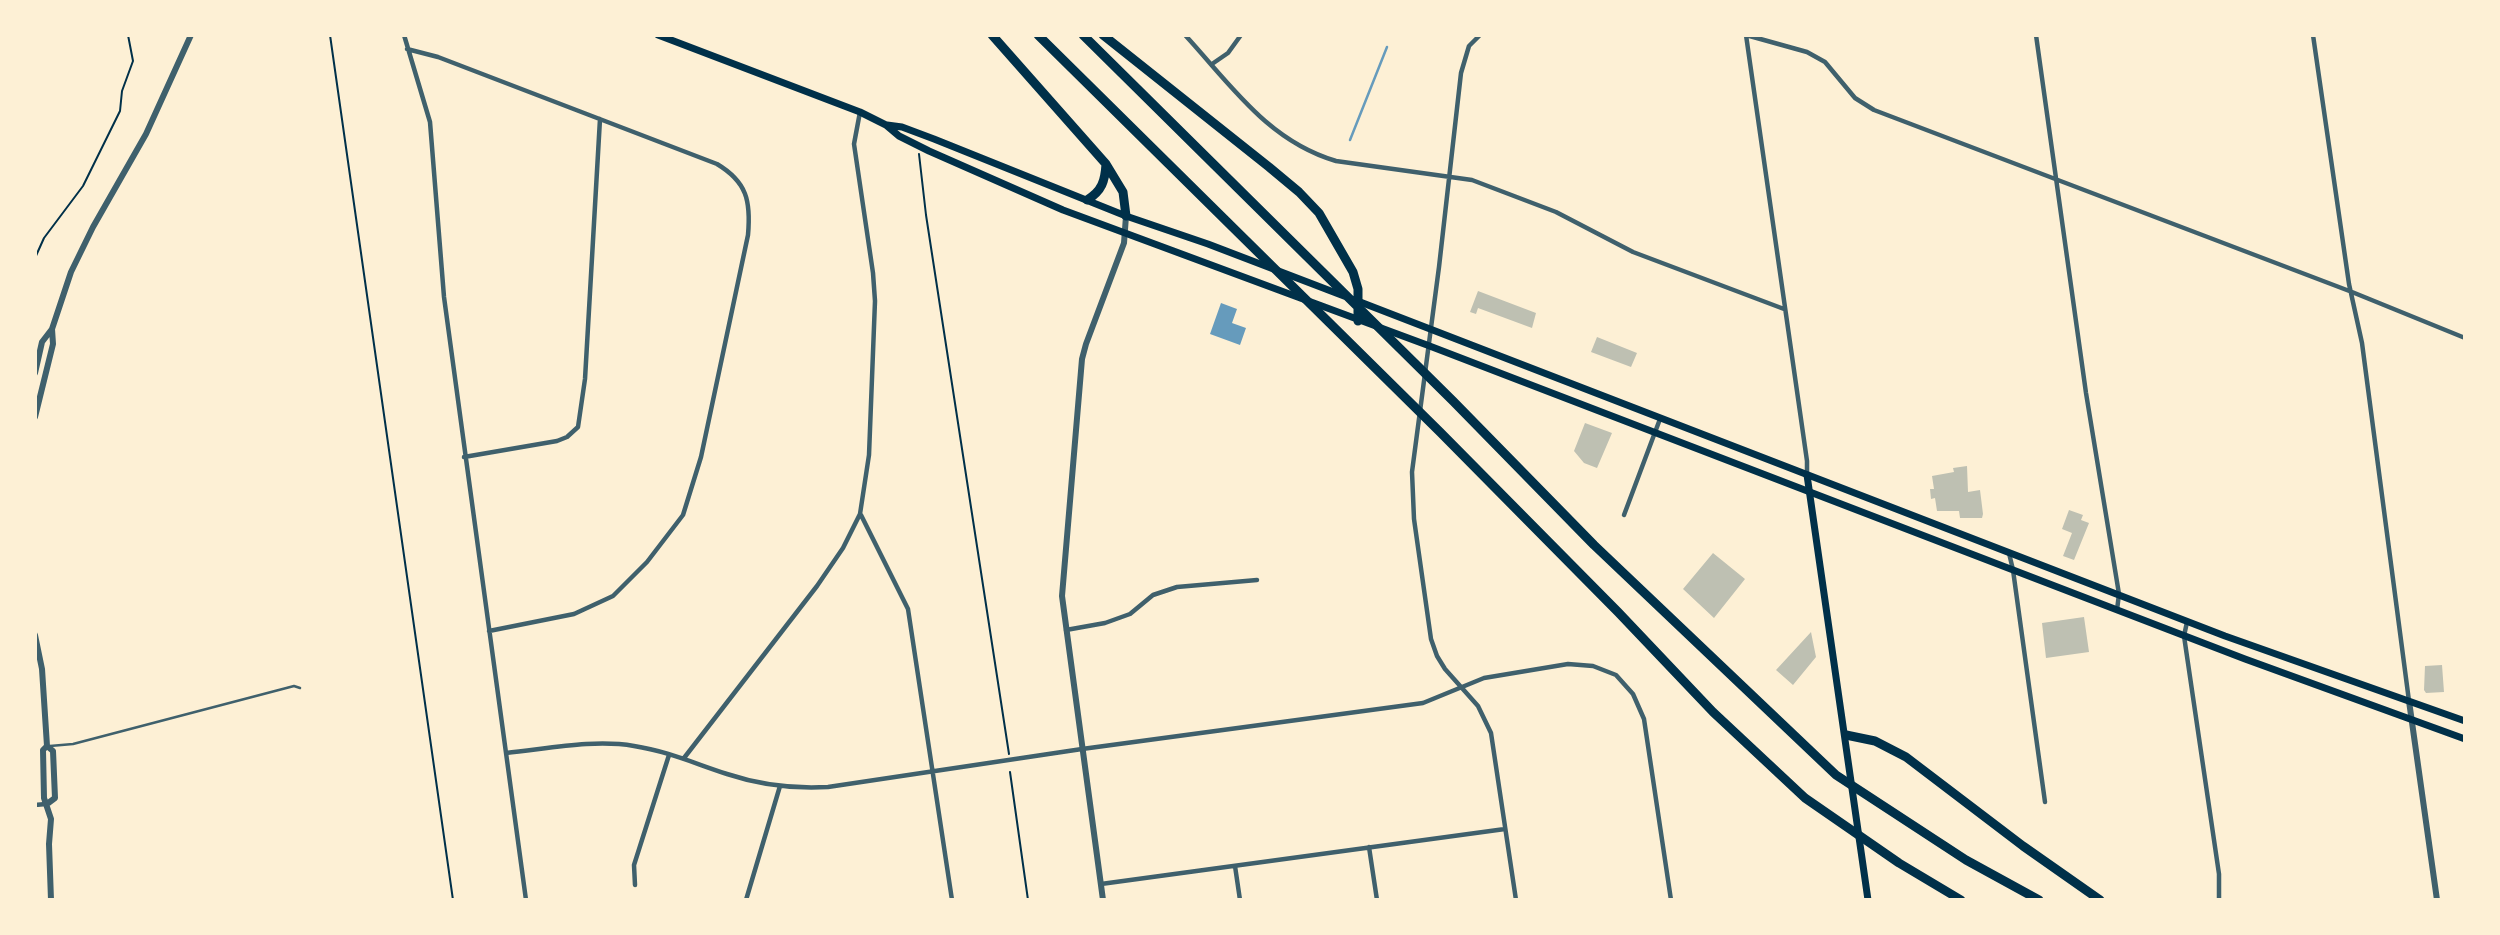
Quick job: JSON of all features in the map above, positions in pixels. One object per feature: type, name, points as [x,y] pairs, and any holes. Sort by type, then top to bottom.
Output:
[{"type":"highway","points":[[992,35],[1106,164],[1123,192],[1126,216]]},
{"type":"highway","points":[[1038,35],[1440,432],[1713,712],[1805,798],[1899,863],[1961,900]]},
{"type":"highway","points":[[1083,35],[1453,401],[1594,545],[1836,775],[1966,860],[2039,900]]},
{"type":"highway","points":[[1103,35],[1299,192],[1319,214],[1343,252],[1358,289],[1358,321]]},
{"type":"highway","points":[[1087,200],[1098,194],[1103,186],[1106,164]]},
{"type":"highway","points":[[1846,735],[1875,741],[1906,757],[2023,846],[2100,900]]},
{"type":"main road","points":[[658,35],[860,112],[929,151],[1063,210],[1427,345],[2184,636],[2465,739]]},
{"type":"main road","points":[[886,125],[902,127],[1126,216],[1430,328],[2187,621],[2465,721]]},
{"type":"main road","points":[[1807,475],[1868,900]]},
{"type":"street","points":[[35,417],[52,344],[52,329],[71,272],[93,227],[146,134],[191,35]]},
{"type":"street","points":[[404,35],[430,122],[444,297],[526,900]]},
{"type":"street","points":[[1185,35],[1262,120],[1281,136],[1319,156],[1472,180],[1556,212],[1633,252],[1784,309]]},
{"type":"street","points":[[1212,64],[1228,53],[1241,35]]},
{"type":"street","points":[[1480,35],[1469,47],[1464,58],[1412,472],[1414,519],[1431,639],[1437,656],[1478,706],[1491,733],[1516,900]]},
{"type":"street","points":[[1807,475],[1807,458],[1746,35],[1807,52],[1825,62],[1856,98],[1874,110],[2352,292],[2465,338]]},
{"type":"street","points":[[2036,35],[2088,404],[2119,594],[2117,610]]},
{"type":"street","points":[[2313,35],[2362,343],[2437,900]]},
{"type":"street","points":[[407,49],[438,57],[717,164],[738,180],[748,204],[748,235],[701,457],[683,515],[647,562],[613,596],[574,614],[489,631]]},
{"type":"street","points":[[684,758],[817,586],[843,548],[860,514],[869,455],[875,301],[854,145],[860,112]]},
{"type":"street","points":[[464,457],[557,441],[568,437],[578,427],[585,379],[600,119]]},
{"type":"street","points":[[1103,900],[1062,596],[1082,359],[1124,243],[1126,216]]},
{"type":"street","points":[[35,373],[42,342],[52,329]]},
{"type":"street","points":[[1624,515],[1660,419]]},
{"type":"street","points":[[860,514],[908,609],[952,900]]},
{"type":"street","points":[[2009,552],[2045,802]]},
{"type":"street","points":[[1066,630],[1105,623],[1130,614],[1153,595],[1177,587],[1256,580]]},
{"type":"street","points":[[2187,621],[2184,636],[2219,874],[2218,900]]},
{"type":"street","points":[[35,635],[42,669],[47,746],[43,750],[44,798],[51,828],[48,844],[51,900]]},
{"type":"street","points":[[506,753],[608,744],[631,745],[684,758],[728,774],[780,786],[828,787],[1082,749],[1423,703],[1484,678],[1568,664],[1593,666],[1616,675],[1633,694],[1644,719],[1671,900]]},
{"type":"street","points":[[35,805],[47,804],[55,798],[53,751],[47,746]]},
{"type":"street","points":[[635,885],[634,865],[668,755]]},
{"type":"street","points":[[746,900],[780,786]]},
{"type":"street","points":[[1101,884],[1506,829]]},
{"type":"street","points":[[1369,847],[1377,900]]},
{"type":"street","points":[[1236,866],[1240,900]]},
{"type":"lane","points":[[47,746],[73,744],[294,686],[300,688]]},
{"type":"path","points":[[35,258],[44,238],[83,186],[120,111],[122,91],[133,61],[128,35]]},
{"type":"path","points":[[330,35],[453,900]]},
{"type":"path","points":[[918,150],[1009,754]]},
{"type":"path","points":[[1010,772],[1028,900]]},
{"type":"water","points":[[1221,303],[1237,309],[1232,323],[1246,328],[1240,345],[1210,334]]},
{"type":"building","points":[[1478,291],[1536,313],[1532,328],[1478,308],[1476,314],[1470,312]]},
{"type":"building","points":[[1597,337],[1637,353],[1631,367],[1591,352]]},
{"type":"building","points":[[1585,423],[1612,433],[1597,468],[1584,463],[1574,451]]},
{"type":"building","points":[[1967,466],[1968,492],[1980,490],[1982,518],[1960,518],[1959,511],[1937,511],[1935,498],[1931,499],[1930,489],[1934,489],[1932,476],[1954,472],[1953,468]]},
{"type":"building","points":[[2069,510],[2083,515],[2081,520],[2089,523],[2074,560],[2063,556],[2072,533],[2062,529]]},
{"type":"building","points":[[1713,553],[1745,579],[1714,618],[1683,589]]},
{"type":"building","points":[[2084,617],[2089,652],[2046,658],[2042,623]]},
{"type":"building","points":[[1811,632],[1816,657],[1793,685],[1776,670]]},
{"type":"building","points":[[2442,665],[2444,692],[2426,693],[2425,666]]},
{"type":"waterway","points":[[1350,140],[1387,47]]}]
